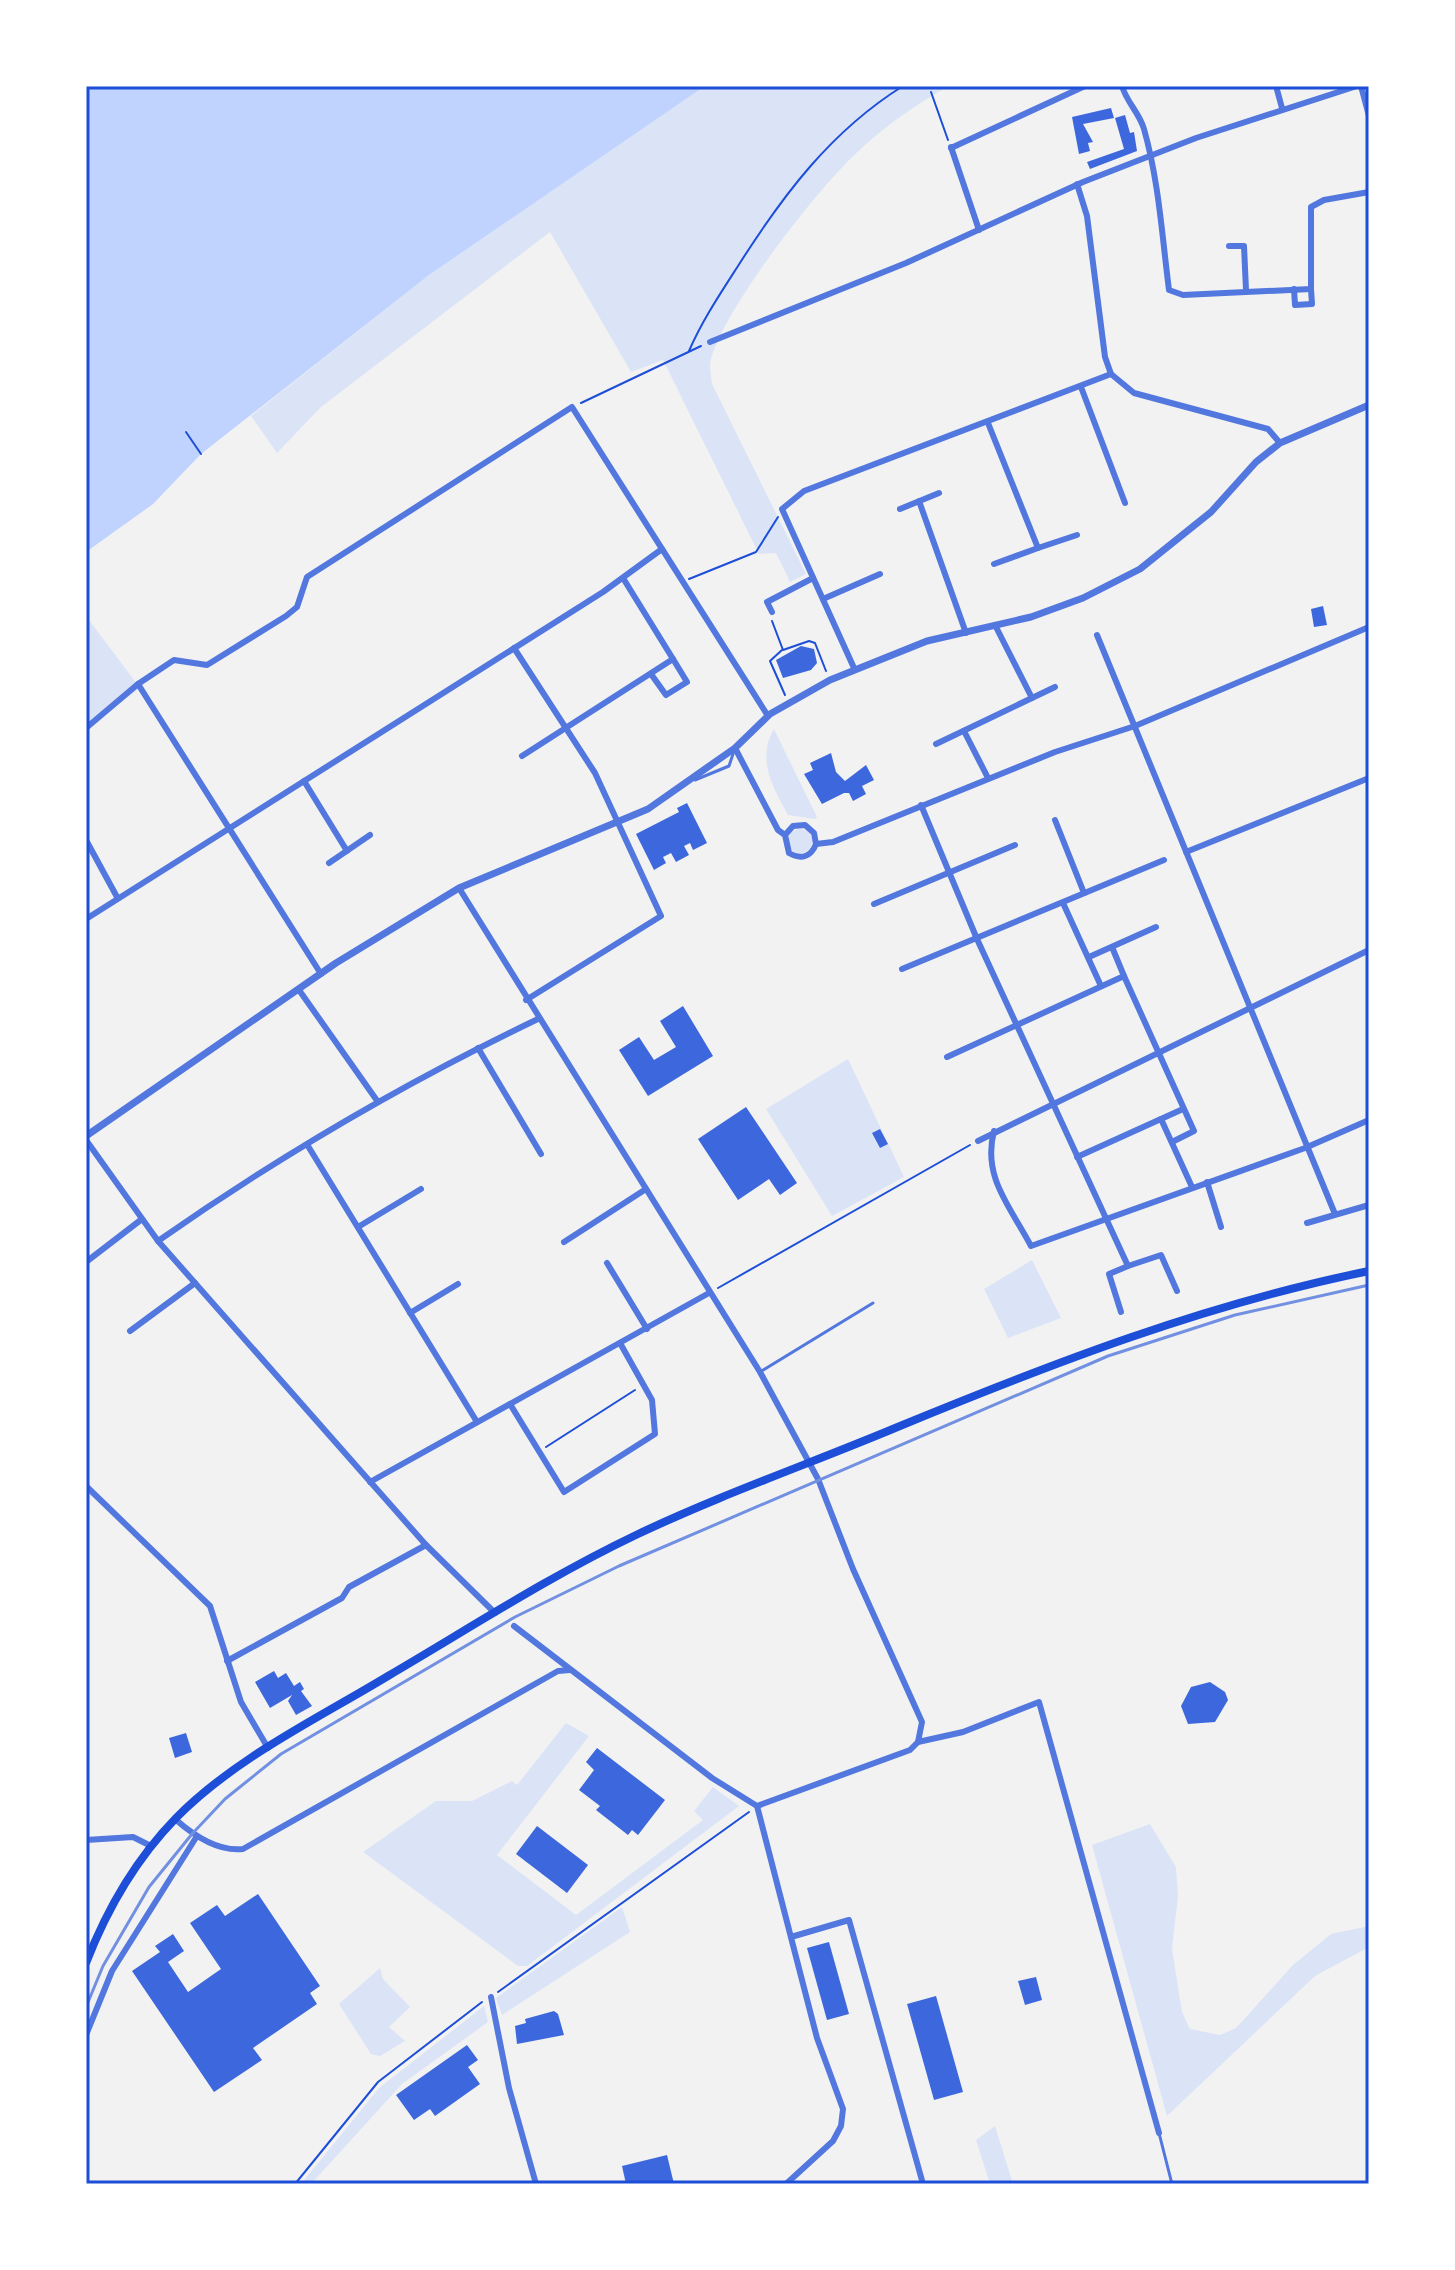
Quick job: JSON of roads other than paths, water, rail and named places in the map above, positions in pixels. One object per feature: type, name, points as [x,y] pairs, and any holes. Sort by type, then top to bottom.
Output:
[{"type":"main road","points":[[86,1963],[116,1897],[151,1846],[175,1819],[268,1748],[495,1613],[636,1535],[1061,1362],[1170,1321],[1267,1293],[1369,1271]]},
{"type":"street","points":[[979,230],[951,146],[1085,86]]},
{"type":"street","points":[[1122,86],[1126,102],[1140,115],[1150,156],[1163,218],[1169,290],[1183,295],[1311,289]]},
{"type":"street","points":[[1276,86],[1282,108]]},
{"type":"street","points":[[710,342],[979,230],[1077,184],[1282,108],[1359,86],[1369,116]]},
{"type":"street","points":[[1077,184],[1087,216],[1105,357],[1111,374],[1134,393],[1268,429],[1280,443]]},
{"type":"street","points":[[1294,289],[1295,305],[1312,304],[1311,207],[1324,200],[1369,192]]},
{"type":"street","points":[[1229,246],[1244,246],[1246,290]]},
{"type":"street","points":[[854,668],[782,509],[804,491],[1111,374]]},
{"type":"street","points":[[1081,387],[1125,503]]},
{"type":"street","points":[[495,1613],[426,1545],[158,1241],[86,1138],[321,974],[459,888],[579,841],[648,809],[735,748],[768,716],[788,702],[854,668],[927,641],[1031,617],[1083,598],[1140,569],[1189,532],[1280,443],[1369,405]]},
{"type":"street","points":[[86,728],[138,684],[174,660],[207,665],[286,616],[297,607],[307,577],[572,407],[768,716]]},
{"type":"street","points":[[988,423],[1038,548]]},
{"type":"street","points":[[900,509],[939,493]]},
{"type":"street","points":[[919,501],[966,633]]},
{"type":"street","points":[[994,564],[1077,535]]},
{"type":"street","points":[[86,919],[623,578],[662,549]]},
{"type":"street","points":[[823,599],[880,574]]},
{"type":"street","points":[[623,578],[687,682],[666,695],[651,674]]},
{"type":"street","points":[[772,612],[767,602],[813,578]]},
{"type":"street","points":[[995,625],[1032,698]]},
{"type":"street","points":[[816,844],[833,842],[1055,752],[1135,726],[1369,627]]},
{"type":"street","points":[[1097,635],[1305,1148],[1335,1214]]},
{"type":"street","points":[[514,648],[595,773],[661,916],[526,1000]]},
{"type":"street","points":[[522,756],[673,659]]},
{"type":"street","points":[[138,684],[321,974]]},
{"type":"street","points":[[936,744],[1055,687]]},
{"type":"street","points":[[964,731],[988,778]]},
{"type":"street","points":[[735,748],[778,830],[785,835]]},
{"type":"street","points":[[1186,852],[1369,778]]},
{"type":"street","points":[[304,781],[347,851]]},
{"type":"street","points":[[921,805],[977,939],[1128,1266]]},
{"type":"street","points":[[1055,820],[1084,893]]},
{"type":"street","points":[[805,825],[814,833],[816,844],[808,855],[795,857],[785,848],[785,835],[793,826],[805,825]]},
{"type":"street","points":[[329,863],[370,835]]},
{"type":"street","points":[[86,840],[117,897]]},
{"type":"street","points":[[874,904],[1015,845]]},
{"type":"street","points":[[902,969],[1164,860]]},
{"type":"street","points":[[459,888],[760,1372],[810,1463],[922,1722],[918,1742]]},
{"type":"street","points":[[1063,903],[1101,986]]},
{"type":"street","points":[[1089,957],[1156,927]]},
{"type":"street","points":[[1112,947],[1194,1131],[1172,1142]]},
{"type":"street","points":[[978,1141],[1369,950]]},
{"type":"street","points":[[947,1057],[1124,976]]},
{"type":"street","points":[[299,990],[378,1102]]},
{"type":"street","points":[[158,1241],[233,1189],[378,1102],[538,1019]]},
{"type":"street","points":[[478,1048],[541,1154]]},
{"type":"street","points":[[1077,1157],[1183,1109]]},
{"type":"street","points":[[1161,1119],[1192,1187]]},
{"type":"street","points":[[994,1131],[988,1152],[989,1168],[1031,1246],[1305,1148],[1369,1120]]},
{"type":"street","points":[[308,1146],[477,1422]]},
{"type":"street","points":[[1207,1182],[1221,1227]]},
{"type":"street","points":[[358,1227],[421,1189]]},
{"type":"street","points":[[564,1242],[646,1189]]},
{"type":"street","points":[[1307,1223],[1369,1205]]},
{"type":"street","points":[[86,1262],[142,1219]]},
{"type":"street","points":[[1121,1312],[1109,1274],[1128,1266],[1161,1255],[1177,1291]]},
{"type":"street","points":[[607,1263],[647,1329]]},
{"type":"street","points":[[130,1331],[195,1283]]},
{"type":"street","points":[[410,1313],[458,1284]]},
{"type":"street","points":[[370,1482],[709,1293]]},
{"type":"street","points":[[510,1404],[564,1492],[655,1434],[652,1400],[620,1343]]},
{"type":"street","points":[[86,1486],[210,1606],[241,1702],[268,1748]]},
{"type":"street","points":[[227,1661],[342,1598],[349,1587],[426,1545]]},
{"type":"street","points":[[514,1626],[712,1778],[757,1806],[817,2038],[843,2109],[841,2126],[833,2141],[786,2184]]},
{"type":"street","points":[[175,1819],[197,1836],[231,1849],[243,1849],[558,1671],[570,1670]]},
{"type":"street","points":[[757,1806],[910,1750],[918,1742],[963,1732],[1039,1702],[1159,2133]]},
{"type":"street","points":[[86,2035],[112,1971],[197,1836]]},
{"type":"street","points":[[86,1840],[133,1837],[151,1846]]},
{"type":"street","points":[[791,1937],[849,1920],[923,2184]]},
{"type":"street","points":[[491,1997],[509,2088],[536,2184]]},
{"type":"lane","points":[[760,1372],[873,1303]]},
{"type":"lane","points":[[1159,2133],[1172,2184]]},
{"type":"water","points":[[86,86],[705,86],[429,275],[201,454],[153,504],[86,552]]},
{"type":"railway","points":[[86,2007],[103,1966],[149,1887],[225,1799],[281,1754],[515,1617],[619,1566],[1108,1356],[1235,1315],[1369,1285]]}]
